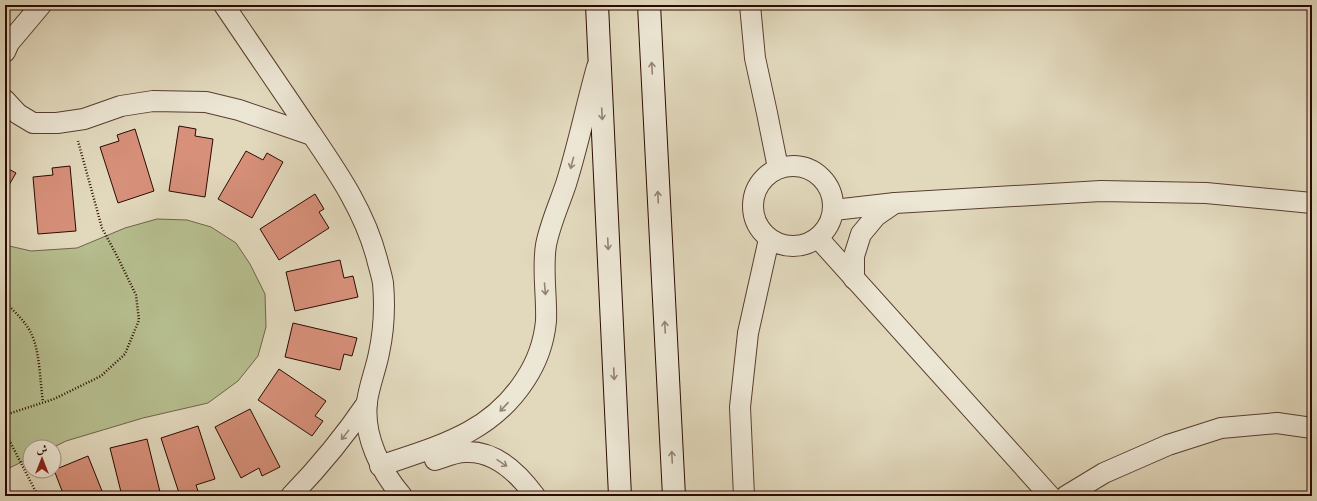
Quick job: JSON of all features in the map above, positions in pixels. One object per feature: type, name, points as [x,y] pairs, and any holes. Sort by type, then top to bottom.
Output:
[{"type":"main road","points":[[597,5],[620,496]]},
{"type":"main road","points":[[649,5],[674,496]]},
{"type":"street","points":[[5,52],[9,43],[41,5]]},
{"type":"street","points":[[224,5],[356,202],[370,233],[383,282],[384,308],[380,346],[367,403],[367,419],[374,451],[383,471],[402,496]]},
{"type":"street","points":[[750,5],[755,58],[778,168]]},
{"type":"street","points":[[383,471],[459,452],[470,442],[479,427],[500,412],[532,371],[541,347],[546,321],[544,262],[546,245],[550,228],[572,163],[599,57]]},
{"type":"street","points":[[5,100],[18,114],[33,123],[57,123],[84,119],[120,106],[153,101],[206,102],[239,110],[312,135]]},
{"type":"street","points":[[795,166],[810,170],[824,179],[832,194],[834,210],[829,225],[818,238],[803,246],[785,246],[769,239],[758,226],[752,210],[755,193],[764,178],[778,168],[795,166]]},
{"type":"street","points":[[834,210],[895,203],[1101,191],[1206,193],[1312,203]]},
{"type":"street","points":[[854,279],[854,256],[861,234],[876,216],[895,203]]},
{"type":"street","points":[[818,238],[1050,496]]},
{"type":"street","points":[[744,496],[740,407],[748,333],[769,239]]},
{"type":"street","points":[[291,496],[330,454],[367,403]]},
{"type":"street","points":[[1066,496],[1104,473],[1168,445],[1221,428],[1277,423],[1312,428]]},
{"type":"street","points":[[470,442],[515,472],[535,496]]},
{"type":"path","points":[[5,415],[54,399],[101,376],[125,354],[138,320],[136,295],[102,228],[72,121]]},
{"type":"path","points":[[5,302],[19,316],[31,333],[37,355],[43,402]]},
{"type":"path","points":[[5,353],[5,375]]},
{"type":"path","points":[[5,432],[38,496]]},
{"type":"green space","points":[[157,219],[187,220],[211,227],[236,243],[250,264],[265,294],[266,327],[258,356],[238,381],[208,403],[143,418],[62,443],[62,439],[22,439],[22,462],[5,470],[5,245],[31,251],[77,248],[125,228]]},
{"type":"building","points":[[179,126],[196,129],[195,136],[213,139],[205,197],[169,191]]},
{"type":"building","points":[[135,129],[154,191],[118,203],[100,147],[119,141],[117,135]]},
{"type":"building","points":[[246,151],[263,160],[267,153],[283,162],[252,218],[218,199]]},
{"type":"building","points":[[70,166],[76,231],[38,234],[33,177],[53,175],[52,168]]},
{"type":"building","points":[[5,167],[16,173],[5,192]]},
{"type":"building","points":[[315,194],[324,209],[319,212],[329,228],[279,260],[260,229]]},
{"type":"building","points":[[340,260],[344,278],[353,276],[358,297],[295,311],[286,272]]},
{"type":"building","points":[[293,323],[357,338],[352,356],[344,354],[340,370],[285,357]]},
{"type":"building","points":[[279,369],[326,401],[315,416],[323,421],[312,436],[258,400]]},
{"type":"building","points":[[250,409],[280,467],[262,476],[259,468],[241,478],[215,427]]},
{"type":"building","points":[[198,426],[215,479],[196,485],[199,494],[194,496],[180,496],[161,438]]},
{"type":"building","points":[[147,439],[161,496],[122,496],[110,448]]},
{"type":"building","points":[[88,456],[104,496],[64,496],[57,479],[62,479],[62,467]]},
{"type":"building","points":[[11,491],[14,496],[5,496]]}]
